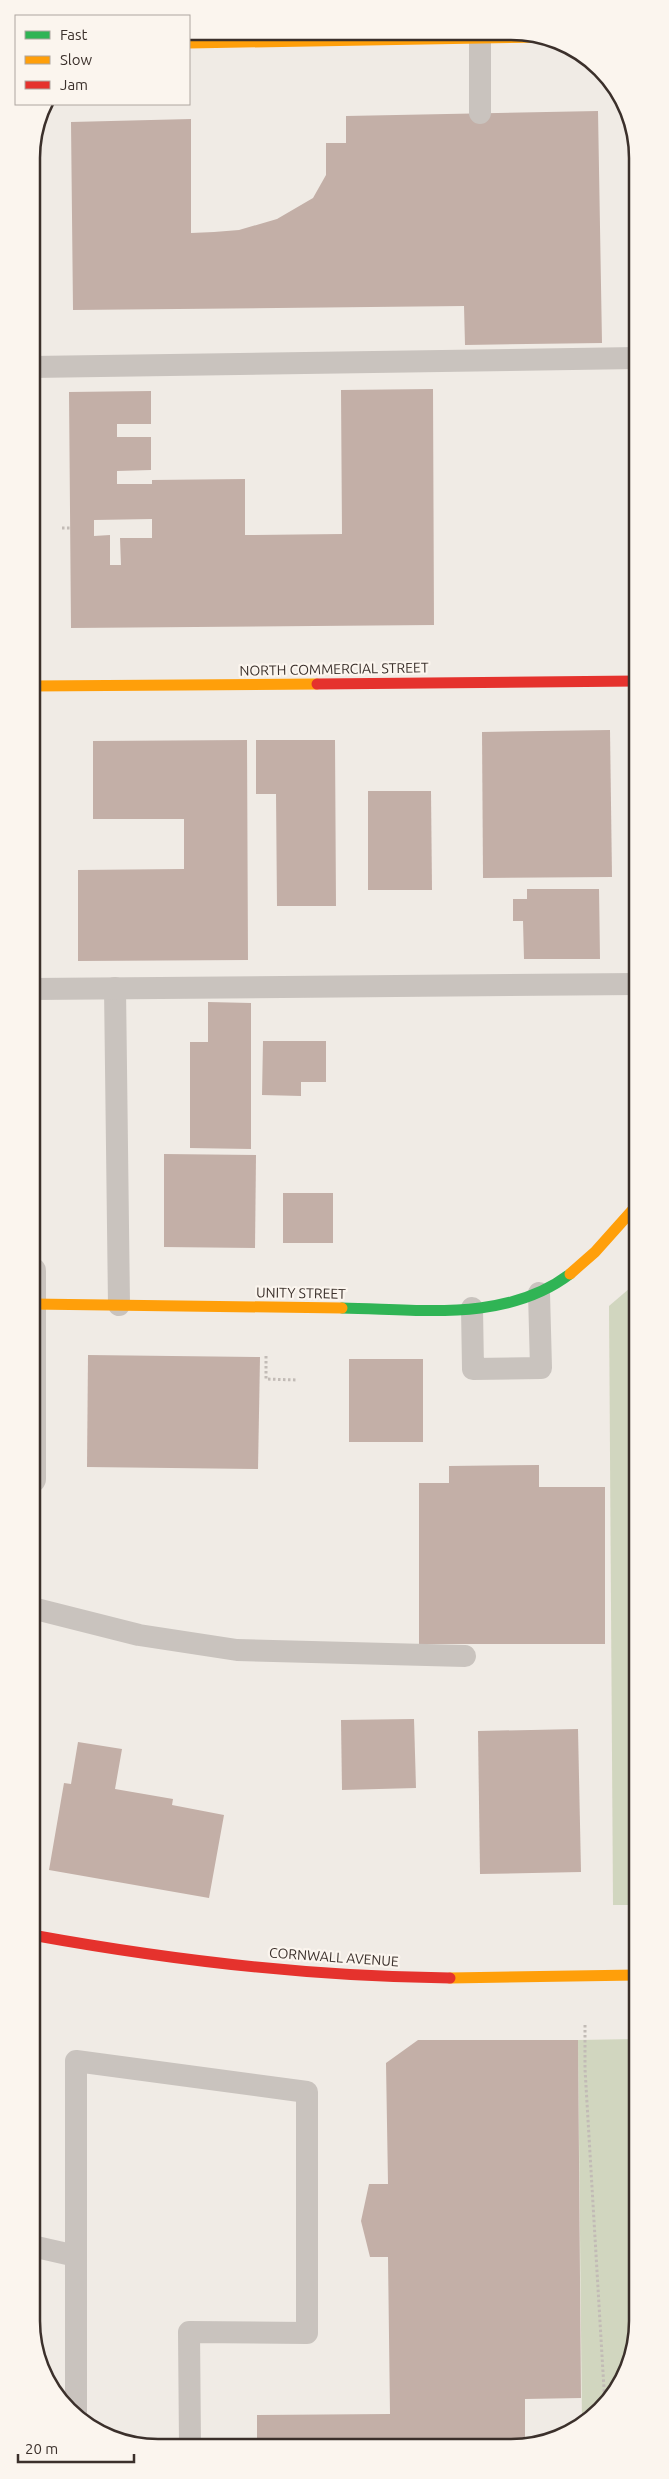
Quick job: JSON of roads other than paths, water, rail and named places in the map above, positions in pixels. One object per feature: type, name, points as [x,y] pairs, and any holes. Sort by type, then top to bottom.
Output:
[{"type":"street","points":[[190,43],[236,40]]},
{"type":"street","name":"NORTH COMMERCIAL STREET","points":[[40,686],[629,681]]},
{"type":"street","name":"UNITY STREET","points":[[40,1304],[401,1309],[472,1308],[507,1305],[538,1293],[564,1278],[600,1249],[629,1215]]},
{"type":"street","name":"CORNWALL AVENUE","points":[[40,1936],[131,1953],[307,1972],[394,1977],[629,1975]]},
{"type":"lane","points":[[480,40],[480,114]]},
{"type":"lane","points":[[40,367],[629,358]]},
{"type":"lane","points":[[40,989],[629,984]]},
{"type":"lane","points":[[115,988],[119,1305]]},
{"type":"lane","points":[[472,1308],[473,1369],[540,1368],[538,1293]]},
{"type":"lane","points":[[40,1610],[138,1635],[237,1650],[465,1656]]},
{"type":"lane","points":[[76,2405],[76,2060],[307,2092],[307,2333],[189,2332],[190,2439]]},
{"type":"lane","points":[[40,2248],[76,2256]]}]
